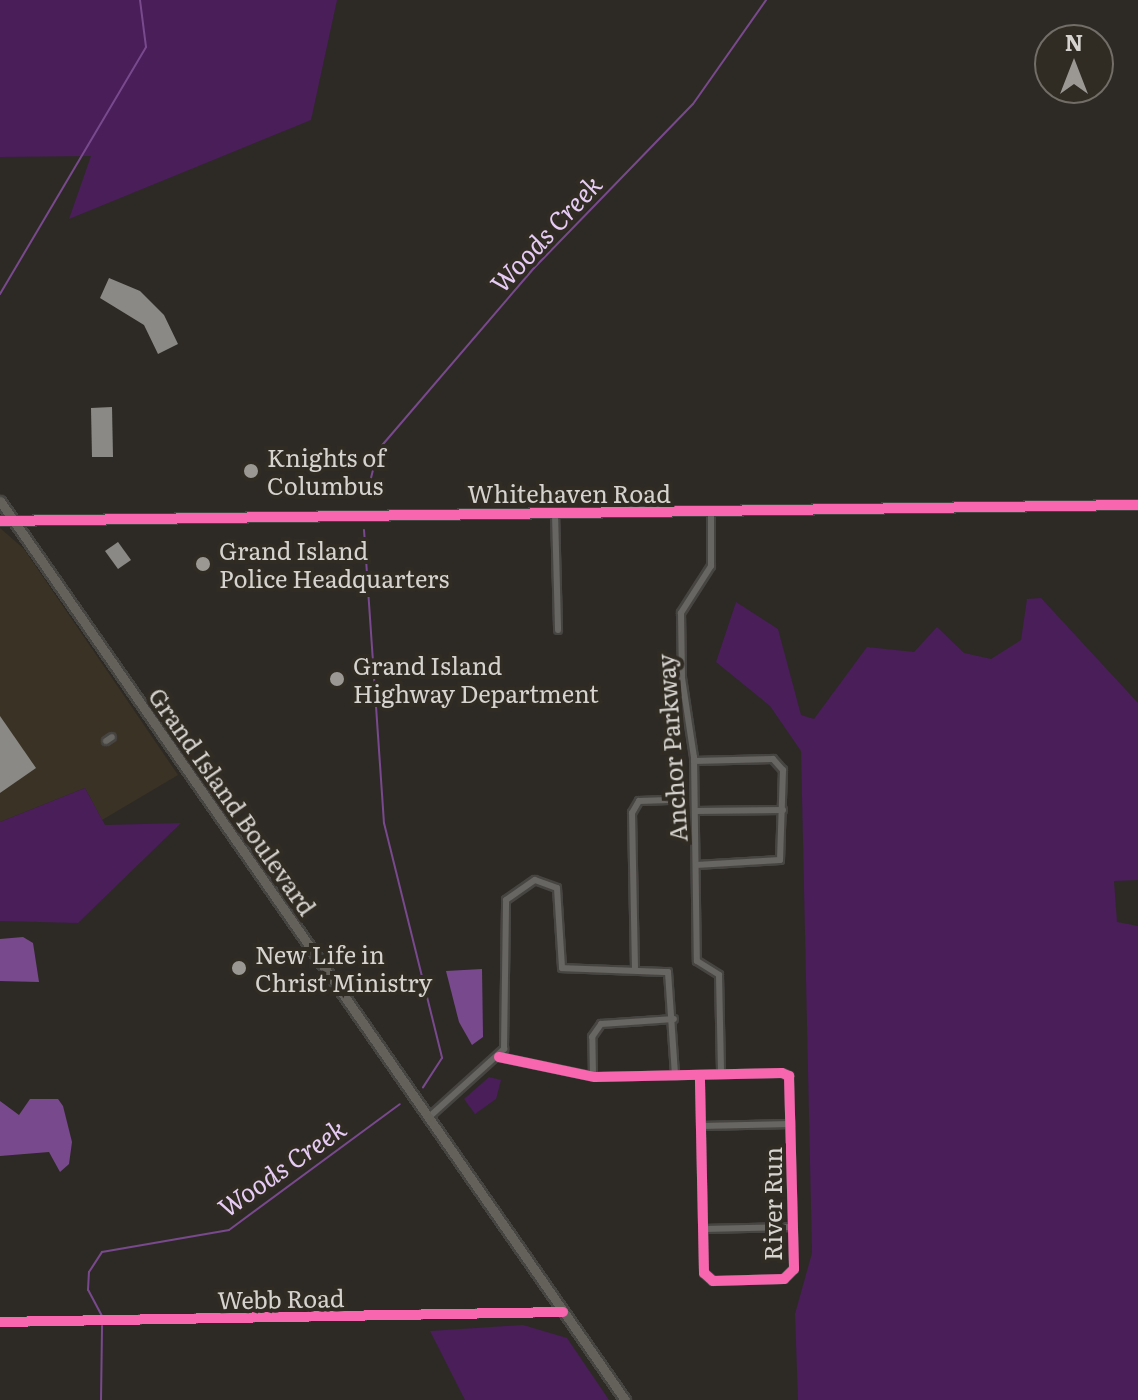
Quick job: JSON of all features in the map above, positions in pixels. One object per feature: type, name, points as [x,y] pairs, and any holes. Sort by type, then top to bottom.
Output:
[{"type":"main road","name":"Grand Island Boulevard","points":[[0,501],[625,1400]]},
{"type":"street","name":"Whitehaven Road","points":[[0,521],[1138,505]]},
{"type":"street","name":"Anchor Parkway","points":[[711,512],[711,566],[681,613],[684,705],[694,761],[697,961],[719,975],[721,1074]]},
{"type":"street","points":[[555,513],[558,630]]},
{"type":"street","points":[[694,761],[773,759],[783,770],[783,810],[777,864],[696,865]]},
{"type":"street","points":[[635,969],[632,813],[639,801],[669,800]]},
{"type":"street","points":[[695,811],[783,810]]},
{"type":"street","points":[[428,1118],[499,1057],[506,1038],[506,900],[535,880],[557,888],[562,968],[668,972],[674,1019],[675,1076]]},
{"type":"street","points":[[593,1076],[592,1037],[601,1024],[674,1019]]},
{"type":"street","name":"River Run","points":[[499,1057],[593,1076],[721,1074],[789,1076],[793,1227],[788,1277],[727,1281],[708,1279],[704,1273],[700,1075]]},
{"type":"street","points":[[701,1126],[791,1124]]},
{"type":"street","points":[[703,1229],[793,1227]]},
{"type":"street","name":"Webb Road","points":[[0,1322],[563,1312]]},
{"type":"shaded area","points":[[0,0],[337,0],[311,120],[69,219],[91,156],[0,157]]},
{"type":"shaded area","points":[[0,528],[24,549],[178,775],[102,820],[85,788],[0,822]]},
{"type":"shaded area","points":[[1041,598],[1138,703],[1138,880],[1114,881],[1117,922],[1138,926],[1138,1400],[798,1400],[795,1314],[812,1253],[801,751],[770,706],[716,662],[736,602],[778,629],[801,715],[814,719],[867,647],[914,652],[937,627],[964,653],[991,659],[1021,640],[1027,599]]},
{"type":"shaded area","points":[[85,788],[105,825],[181,823],[78,923],[0,921],[0,822]]},
{"type":"shaded area","points":[[23,937],[33,943],[39,982],[0,981],[0,939]]},
{"type":"shaded area","points":[[482,969],[483,1037],[472,1045],[459,1022],[446,971]]},
{"type":"shaded area","points":[[489,1077],[501,1080],[496,1099],[475,1114],[464,1099]]},
{"type":"shaded area","points":[[30,1099],[58,1099],[63,1106],[72,1142],[69,1164],[60,1172],[49,1152],[0,1156],[0,1101],[19,1115]]},
{"type":"shaded area","points":[[523,1325],[567,1338],[609,1400],[465,1400],[430,1331]]},
{"type":"building","points":[[109,278],[140,291],[164,315],[178,344],[158,354],[144,325],[100,298]]},
{"type":"building","points":[[112,407],[113,457],[92,457],[91,408]]},
{"type":"building","points":[[118,542],[131,560],[118,569],[105,551]]},
{"type":"building","points":[[0,716],[36,768],[0,793]]},
{"type":"waterway","points":[[0,294],[146,47],[140,0]]},
{"type":"waterway","name":"Woods Creek","points":[[366,498],[378,450],[534,268],[693,104],[766,0]]},
{"type":"waterway","name":"Woods Creek","points":[[364,530],[384,823],[442,1058],[423,1087]]},
{"type":"waterway","name":"Woods Creek","points":[[102,1316],[88,1290],[89,1272],[102,1252],[229,1230],[400,1104]]},
{"type":"waterway","name":"Woods Creek","points":[[101,1400],[102,1326]]},
{"type":"cycle path","points":[[0,521],[1138,505]]},
{"type":"cycle path","points":[[499,1057],[595,1077],[782,1073],[789,1076],[794,1269],[784,1279],[713,1281],[704,1273],[700,1075]]},
{"type":"cycle path","points":[[0,1322],[563,1312]]},
{"type":"place","name":"Knights of Columbus","points":[[251,471]]},
{"type":"place","name":"Grand Island Police Headquarters","points":[[203,564]]},
{"type":"place","name":"Grand Island Highway Department","points":[[337,679]]},
{"type":"place","name":"New Life in Christ Ministry","points":[[239,968]]}]
